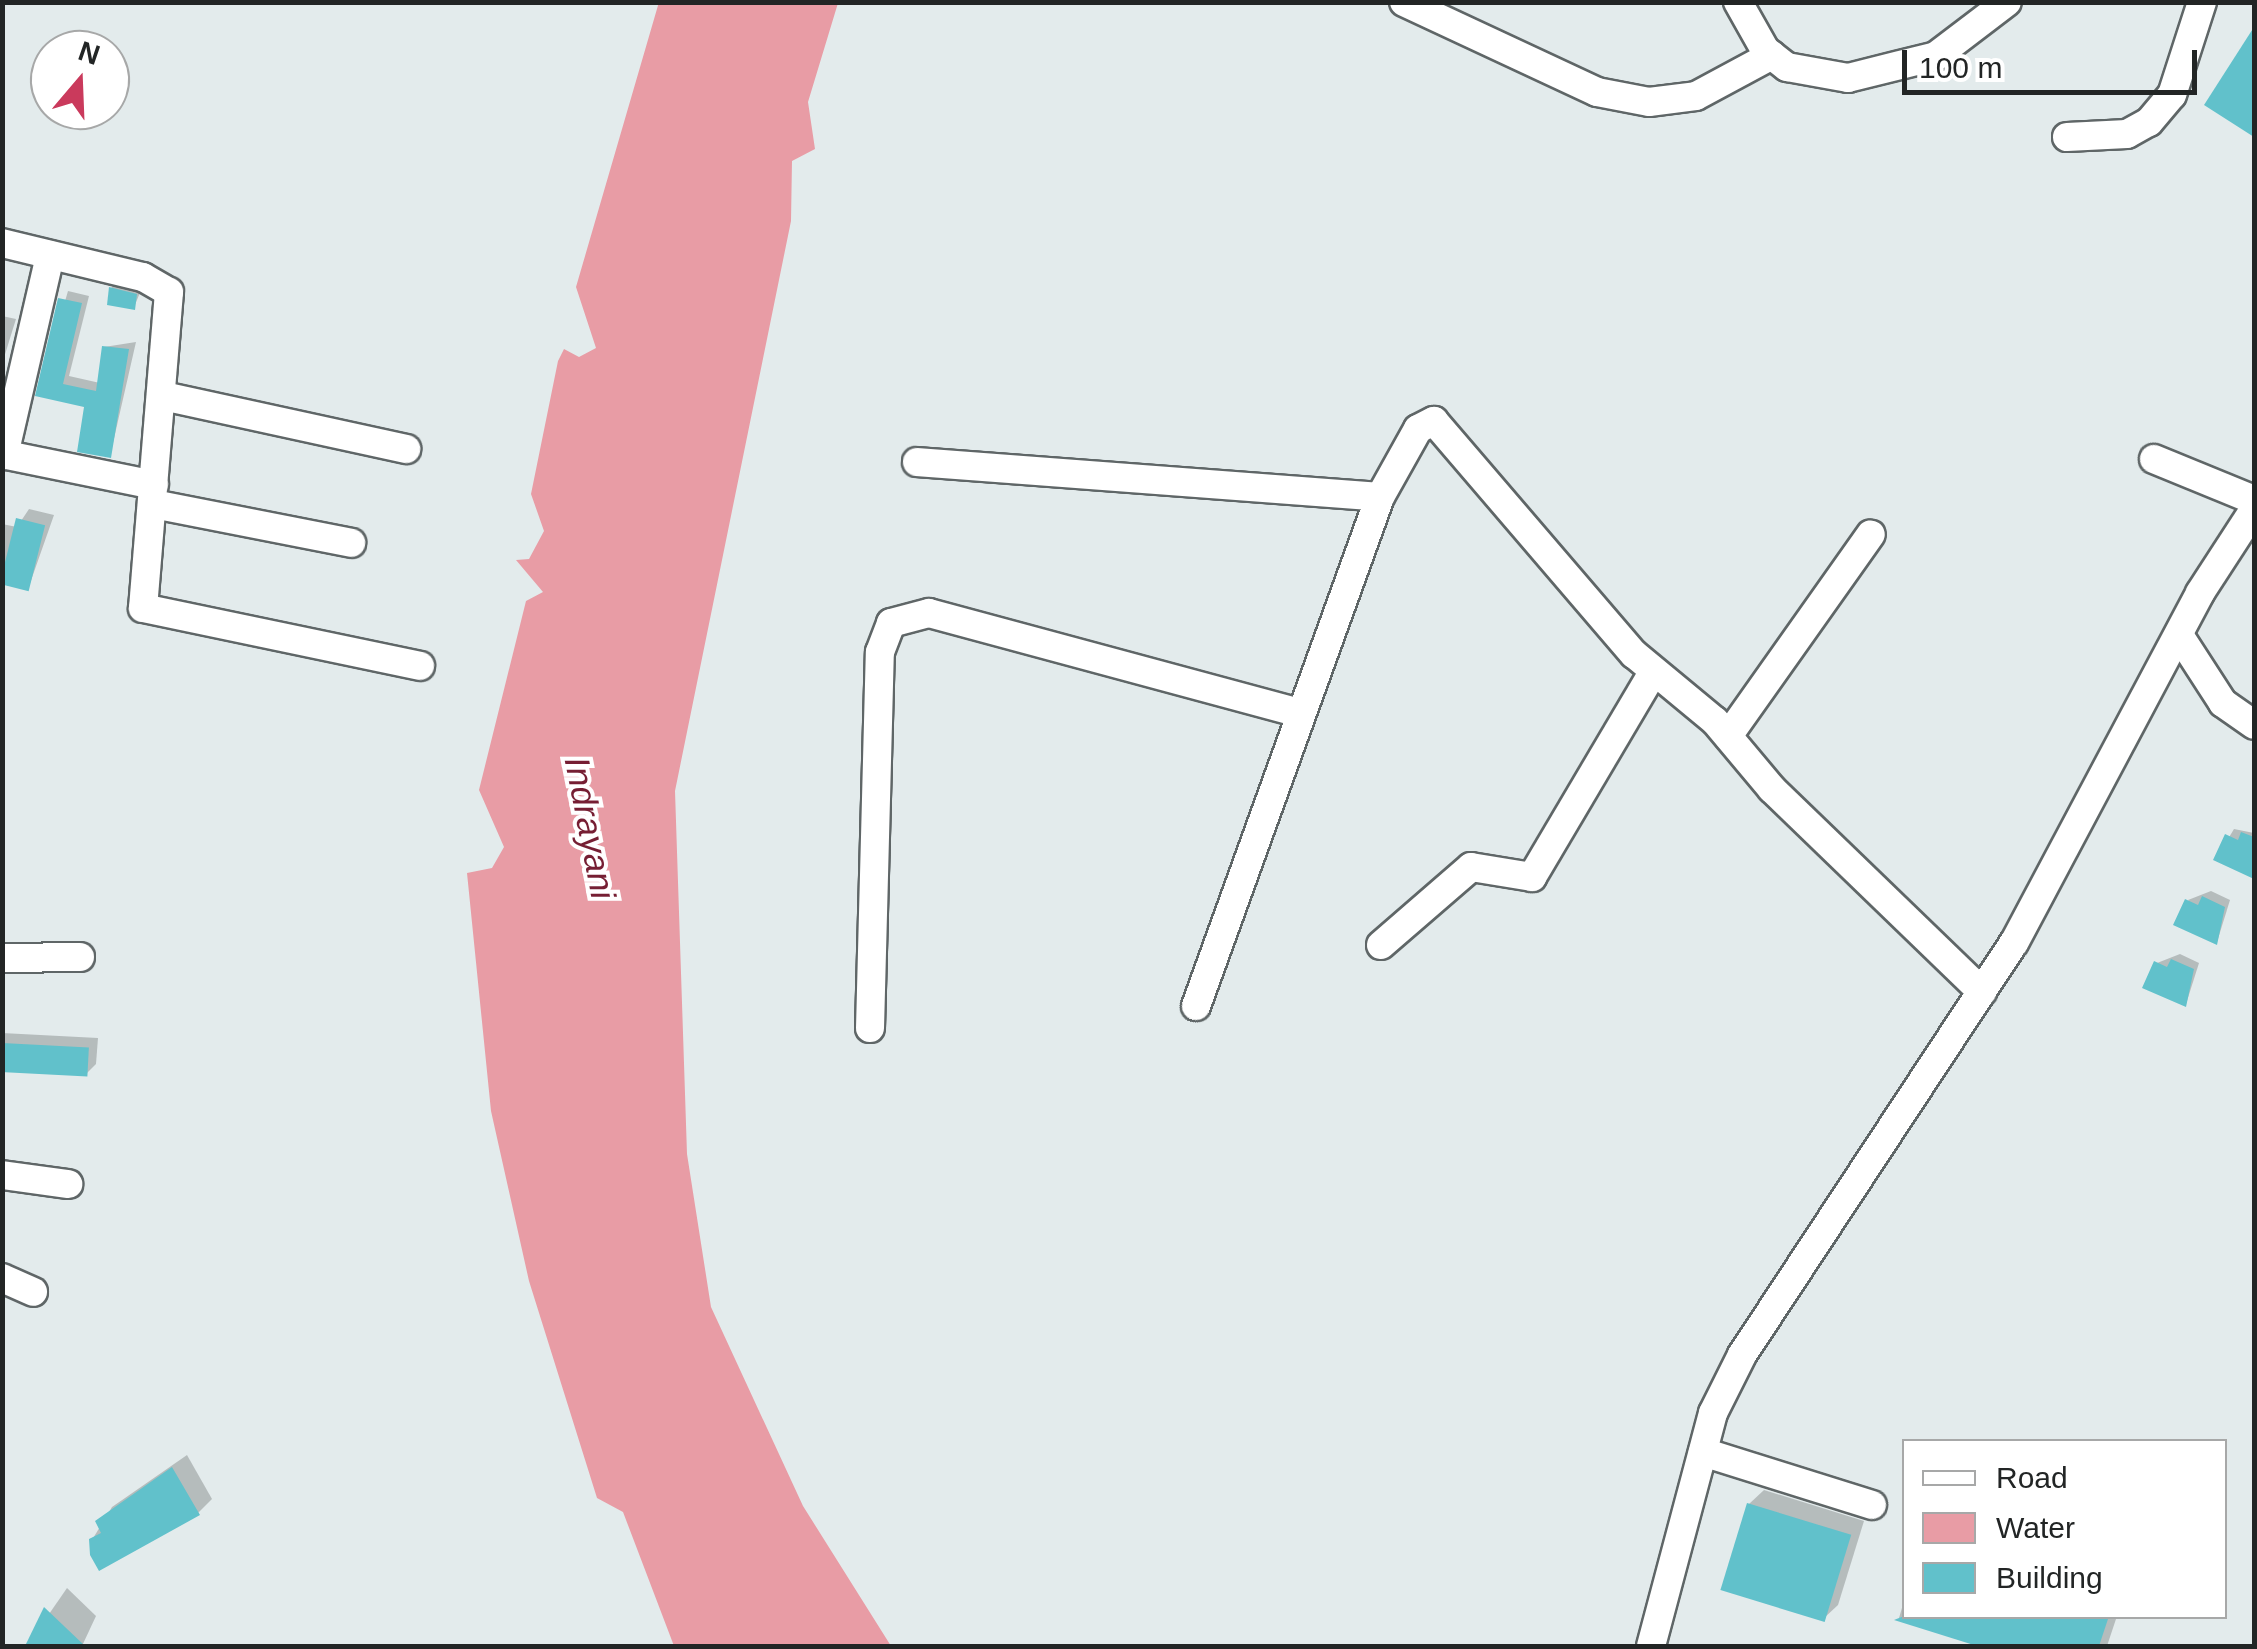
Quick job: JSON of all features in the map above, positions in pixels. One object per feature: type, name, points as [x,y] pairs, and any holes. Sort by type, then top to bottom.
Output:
[{"type":"street","points":[[1404,2],[1597,92],[1649,102],[1696,96],[1772,55]]},
{"type":"street","points":[[1738,2],[1772,55],[1848,78],[1891,72],[1936,56],[2006,2]]},
{"type":"street","points":[[2067,137],[2127,134],[2149,122],[2172,95],[2202,2]]},
{"type":"street","points":[[2,243],[144,277],[169,292],[163,396],[142,598],[150,614],[420,666]]},
{"type":"street","points":[[50,254],[3,455],[351,543]]},
{"type":"street","points":[[163,396],[406,449]]},
{"type":"street","points":[[1196,1006],[1297,712],[1380,497],[1418,430],[1434,421],[1653,672],[1728,736],[1982,992]]},
{"type":"street","points":[[2154,459],[2254,500]]},
{"type":"street","points":[[916,462],[1380,497]]},
{"type":"street","points":[[1651,1646],[1712,1412],[1770,1307],[1982,992],[2179,635],[2254,510]]},
{"type":"street","points":[[1728,736],[1872,534]]},
{"type":"street","points":[[870,1028],[880,652],[891,623],[929,613],[1297,712]]},
{"type":"street","points":[[2179,635],[2223,703],[2254,725]]},
{"type":"street","points":[[1381,945],[1470,867],[1532,878],[1653,672]]},
{"type":"street","points":[[2,958],[80,957]]},
{"type":"street","points":[[2,1175],[68,1184]]},
{"type":"street","points":[[2,1278],[33,1292]]},
{"type":"street","points":[[1702,1452],[1872,1505]]},
{"type":"water","name":"Indrayani","points":[[659,2],[838,3],[808,102],[815,149],[792,161],[791,221],[675,791],[687,1154],[711,1307],[803,1506],[891,1646],[674,1646],[623,1512],[597,1498],[529,1281],[491,1111],[467,873],[492,868],[504,847],[479,790],[526,601],[543,592],[516,560],[529,559],[544,531],[531,494],[558,361],[564,349],[579,357],[596,348],[576,287]]},
{"type":"building","points":[[2254,27],[2254,137],[2204,105]]},
{"type":"building","points":[[109,287],[137,294],[135,310],[107,305]]},
{"type":"building","points":[[58,298],[82,303],[63,384],[96,391],[102,346],[129,349],[111,458],[77,452],[84,407],[35,396]]},
{"type":"building","points":[[16,518],[45,525],[29,591],[2,585]]},
{"type":"building","points":[[2241,832],[2254,837],[2254,879],[2213,860],[2225,834],[2238,840]]},
{"type":"building","points":[[2202,896],[2225,907],[2217,945],[2173,925],[2185,899],[2198,905]]},
{"type":"building","points":[[2171,959],[2194,969],[2186,1007],[2142,988],[2154,961],[2167,967]]},
{"type":"building","points":[[2,1043],[89,1048],[87,1077],[2,1072]]},
{"type":"building","points":[[172,1467],[200,1515],[99,1571],[90,1555],[89,1539],[101,1533],[95,1521]]},
{"type":"building","points":[[1747,1503],[1851,1535],[1825,1622],[1720,1590]]},
{"type":"building","points":[[44,1607],[85,1646],[25,1646]]},
{"type":"building","points":[[1902,1617],[2108,1619],[2099,1646],[1977,1646],[1894,1620]]}]
